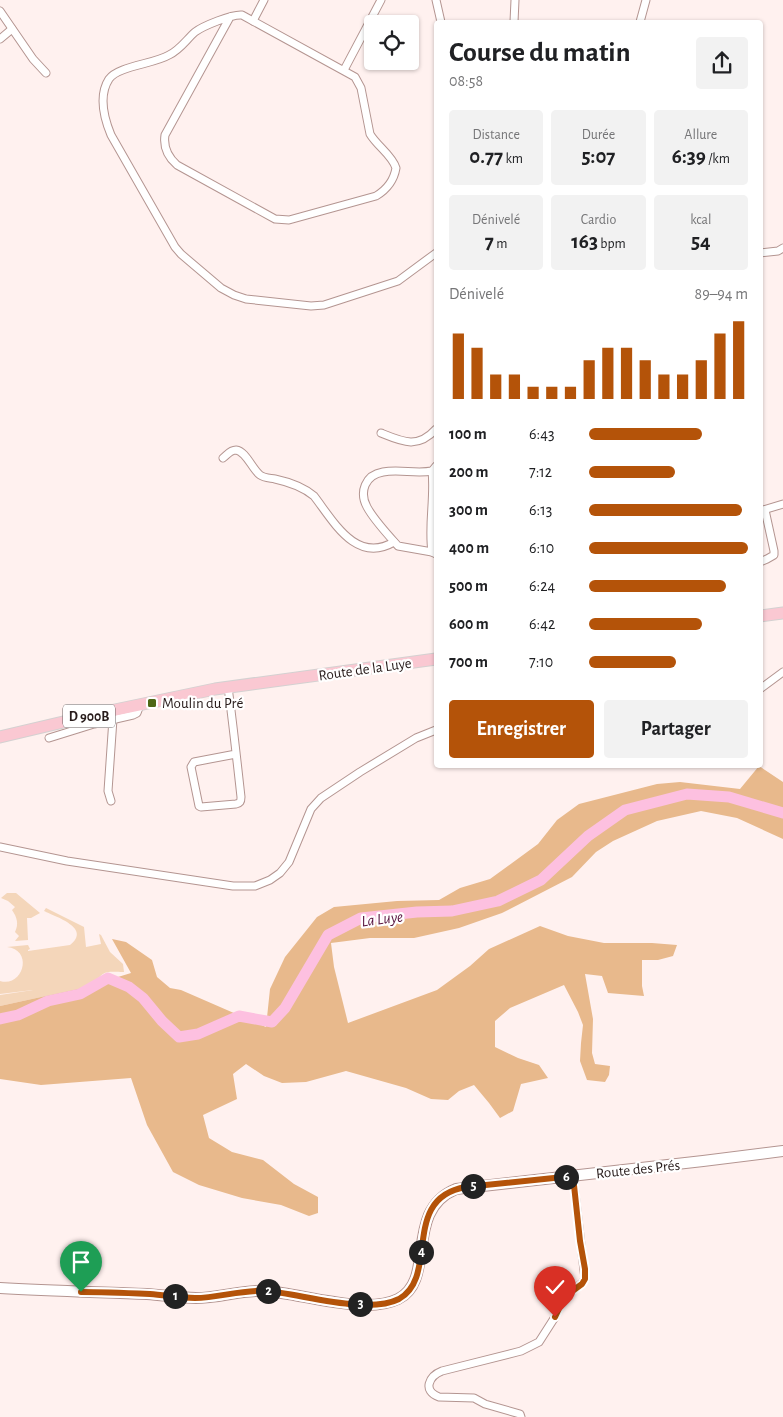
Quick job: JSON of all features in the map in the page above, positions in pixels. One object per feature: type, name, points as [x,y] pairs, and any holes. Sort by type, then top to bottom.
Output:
[{"type":"main road","points":[[763,616],[783,614]]},
{"type":"main road","name":"Route de la Luye","points":[[0,737],[178,698],[434,659]]},
{"type":"street","points":[[253,21],[264,0]]},
{"type":"street","points":[[344,70],[381,0]]},
{"type":"street","points":[[436,0],[441,20]]},
{"type":"street","points":[[514,20],[515,0]]},
{"type":"street","points":[[641,20],[646,0]]},
{"type":"street","points":[[0,11],[33,59],[46,73]]},
{"type":"street","points":[[230,17],[165,135],[165,146],[170,158],[177,165],[275,219],[289,220],[376,196],[382,192],[393,177],[396,168],[370,134],[360,83],[355,76],[240,14],[230,17],[195,32],[179,49],[168,56],[116,72],[109,80],[103,95],[105,118],[111,135],[175,247],[221,288],[234,296],[311,306],[324,305],[398,281],[434,254]]},
{"type":"street","points":[[0,39],[12,29]]},
{"type":"street","points":[[763,253],[778,251],[783,248]]},
{"type":"street","points":[[381,433],[412,443],[424,440],[434,431]]},
{"type":"street","points":[[223,458],[234,450],[241,452],[259,474],[264,477],[292,483],[309,492],[338,527],[353,542],[364,548],[386,547],[394,542]]},
{"type":"street","points":[[434,468],[430,541],[434,553],[398,546],[367,506],[364,486],[368,479],[380,472],[425,472],[434,468]]},
{"type":"street","points":[[763,511],[783,504]]},
{"type":"street","points":[[763,514],[774,551],[774,555],[763,561]]},
{"type":"street","points":[[763,687],[783,672]]},
{"type":"street","points":[[228,691],[236,754],[241,797],[239,803],[199,806],[192,764],[194,762],[236,754]]},
{"type":"street","points":[[49,738],[137,713],[140,705]]},
{"type":"street","points":[[111,801],[108,791],[113,719]]},
{"type":"street","points":[[0,847],[67,861],[233,886],[255,886],[270,880],[280,873],[289,862],[312,809],[321,798],[416,738],[434,731]]},
{"type":"street","name":"Route des Prés","points":[[0,1288],[150,1294],[196,1298],[268,1291],[341,1303],[380,1304],[398,1299],[410,1290],[418,1271],[428,1216],[438,1200],[456,1189],[783,1151]]},
{"type":"street","points":[[520,1417],[520,1414],[485,1404],[474,1398],[439,1397],[430,1391],[429,1386],[431,1378],[436,1373],[521,1351],[539,1342],[562,1302],[582,1284],[585,1279],[585,1269],[573,1176]]},
{"type":"shaded area","points":[[757,768],[762,768],[783,782],[783,839],[737,818],[701,811],[657,821],[613,841],[596,852],[572,877],[502,913],[459,928],[414,938],[370,938],[331,943],[334,967],[348,1023],[437,990],[470,966],[489,949],[540,926],[568,936],[604,943],[677,945],[673,956],[658,960],[642,960],[644,996],[608,993],[602,976],[585,974],[593,1019],[592,1053],[595,1064],[610,1066],[609,1075],[605,1082],[587,1080],[580,1061],[583,1025],[564,985],[510,1008],[495,1021],[495,1047],[539,1065],[548,1078],[521,1084],[513,1111],[500,1118],[474,1085],[459,1091],[448,1100],[431,1099],[406,1088],[346,1071],[306,1082],[282,1083],[264,1076],[246,1064],[233,1074],[237,1099],[203,1115],[209,1138],[232,1152],[263,1160],[294,1184],[318,1197],[318,1213],[309,1216],[281,1205],[242,1198],[199,1185],[173,1172],[147,1125],[131,1078],[41,1085],[0,1079],[0,1006],[82,988],[131,973],[112,939],[126,942],[152,960],[157,977],[170,988],[181,990],[266,1027],[270,989],[285,957],[317,917],[334,907],[397,901],[439,900],[460,888],[490,879],[538,844],[557,820],[579,804],[657,784],[680,782],[740,789]]},
{"type":"shaded area","points":[[7,893],[16,893],[40,913],[27,918],[28,940],[15,941],[19,936],[15,932],[17,921],[12,910],[15,907],[1,898]]},
{"type":"shaded area","points":[[46,908],[84,927],[86,947],[101,944],[99,934],[101,935],[110,952],[123,964],[124,972],[106,972],[100,976],[94,985],[0,1006],[0,995],[33,990],[0,994],[0,981],[8,982],[15,979],[22,968],[23,961],[21,955],[7,947],[28,945],[30,949],[28,951],[70,945],[76,939],[77,933],[75,928],[44,911]]},
{"type":"waterway","name":"La Luye","points":[[0,1019],[18,1015],[48,1001],[80,994],[108,978],[129,987],[143,998],[162,1021],[179,1037],[198,1034],[239,1016],[272,1022],[285,1008],[328,935],[361,918],[417,912],[452,911],[498,901],[541,880],[588,836],[625,810],[687,794],[729,797],[783,813]]},
{"type":"place","name":"Moulin du Pré","points":[[152,703]]},
{"type":"route","points":[[81,1292],[150,1294],[196,1298],[268,1291],[341,1303],[371,1305],[389,1302],[398,1299],[410,1290],[418,1271],[428,1216],[438,1200],[447,1193],[466,1187],[573,1176],[585,1279],[562,1302],[555,1317]]}]
